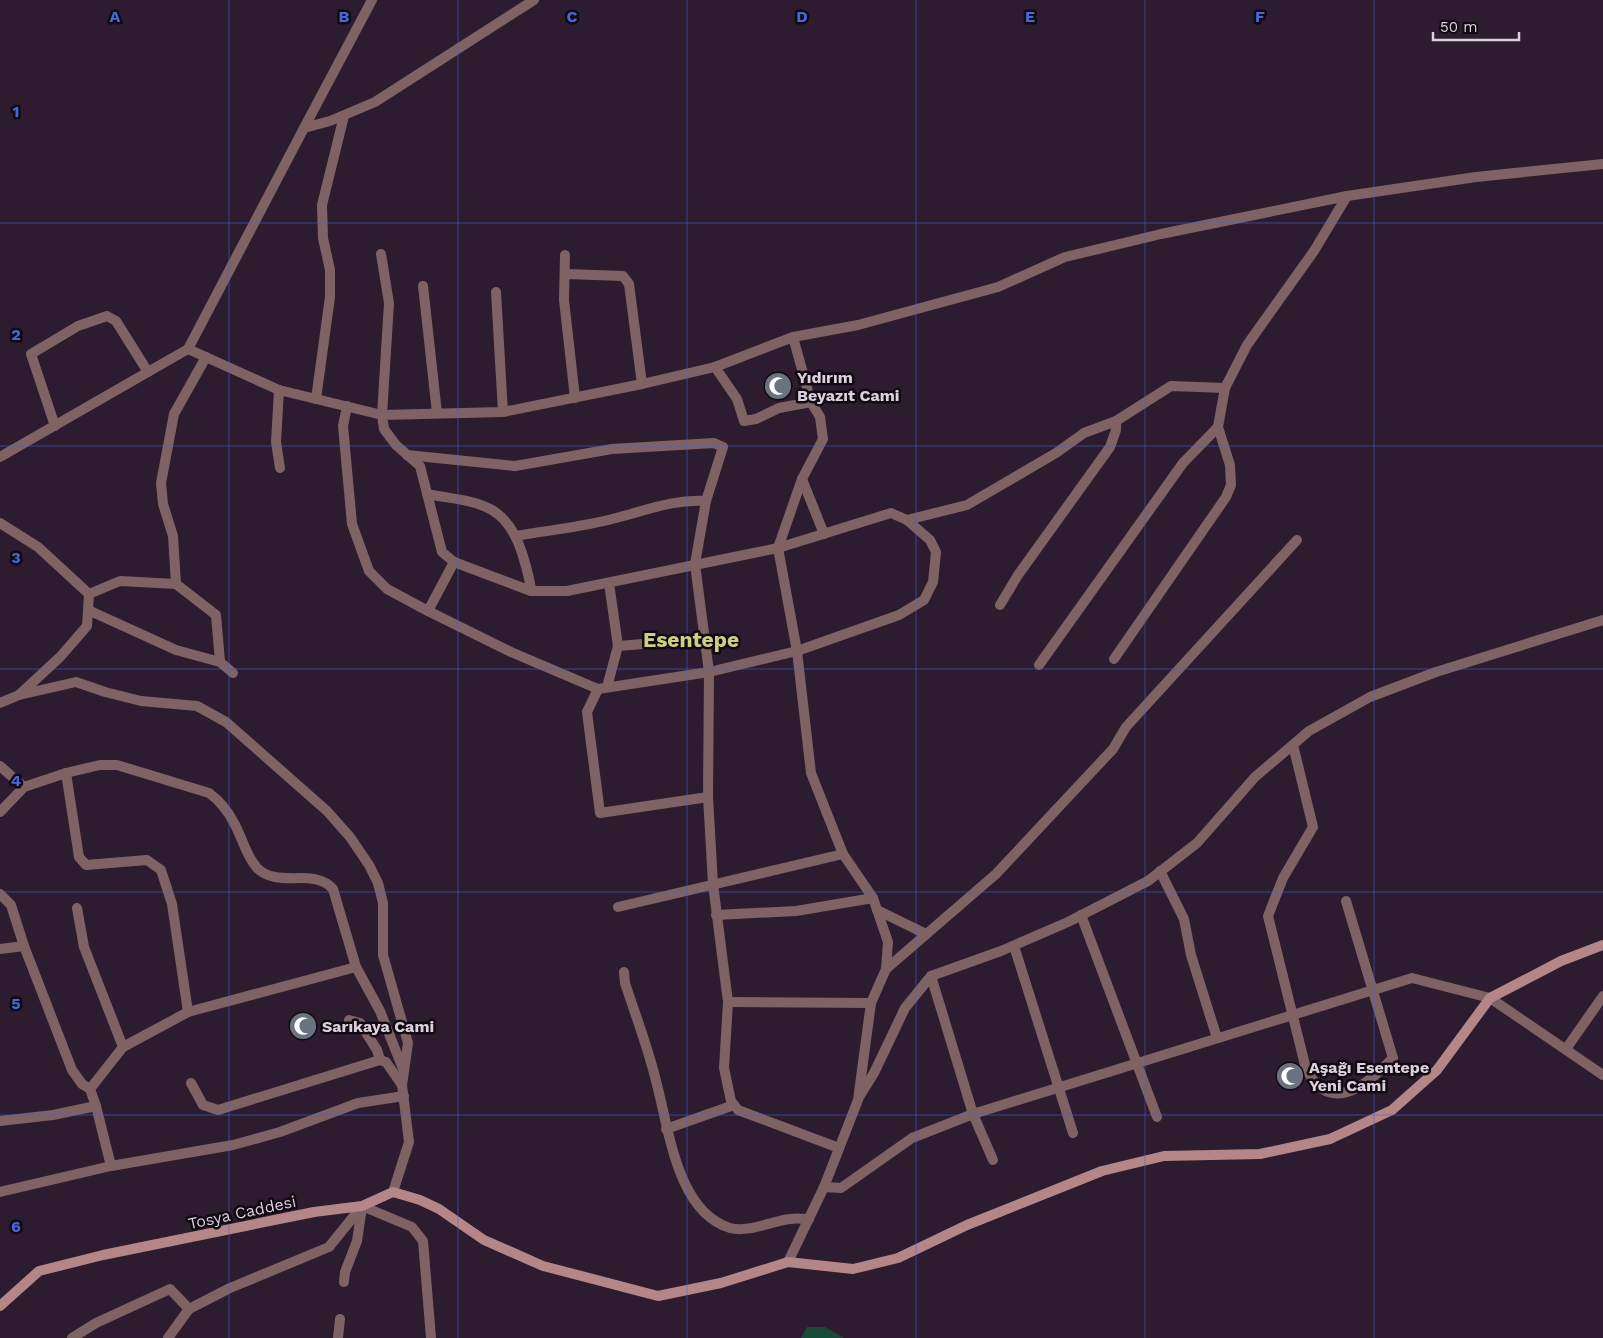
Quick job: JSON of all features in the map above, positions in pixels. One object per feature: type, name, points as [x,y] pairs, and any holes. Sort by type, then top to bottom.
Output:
[{"type":"main road","points":[[394,1192],[433,1206],[484,1240],[543,1266],[658,1296],[721,1283],[788,1262],[853,1269],[898,1258],[967,1225],[1102,1171],[1164,1156],[1260,1154],[1330,1139],[1392,1110],[1437,1070],[1490,998],[1561,961],[1603,944]]},
{"type":"main road","name":"Tosya Caddesi","points":[[0,1306],[37,1268],[314,1212],[362,1206],[394,1192]]},
{"type":"street","points":[[0,457],[188,349],[372,0]]},
{"type":"street","points":[[304,128],[344,116],[375,102],[534,0]]},
{"type":"street","points":[[316,399],[330,297],[330,270],[323,238],[322,205],[344,116]]},
{"type":"street","points":[[188,349],[279,390],[382,415],[503,412],[715,367],[793,338],[858,325],[998,287],[1065,257],[1161,234],[1347,196],[1476,177],[1603,164]]},
{"type":"street","points":[[1114,659],[1191,549],[1231,485],[1230,465],[1218,427],[1225,388],[1247,345],[1314,251],[1347,196]]},
{"type":"street","points":[[347,406],[343,426],[352,524],[369,571],[387,589],[428,611],[511,652],[602,688],[709,672],[797,651],[899,615],[924,600],[933,582],[936,552],[930,540],[907,520],[891,513],[778,548],[567,591],[531,591],[454,562],[442,552],[420,466],[407,455],[384,429],[382,415],[389,303],[381,254]]},
{"type":"street","points":[[565,255],[564,300],[575,398]]},
{"type":"street","points":[[566,274],[622,276],[629,284],[642,384]]},
{"type":"street","points":[[423,286],[437,413]]},
{"type":"street","points":[[496,292],[503,412]]},
{"type":"street","points":[[54,426],[31,354],[78,326],[108,316],[116,321],[148,372]]},
{"type":"street","points":[[793,338],[811,402],[820,417],[823,439],[802,479],[778,548],[797,651],[811,773],[843,854],[873,898],[888,942],[886,969],[871,1003],[858,1100]]},
{"type":"street","points":[[176,584],[173,536],[162,504],[161,483],[174,414],[206,357]]},
{"type":"street","points":[[715,367],[737,399],[744,421],[756,419],[779,408],[811,402]]},
{"type":"street","points":[[907,520],[967,506],[1056,453],[1084,433],[1116,421],[1171,386],[1225,388]]},
{"type":"street","points":[[279,390],[276,442],[280,468]]},
{"type":"street","points":[[1000,605],[1018,575],[1110,447],[1116,430],[1116,421]]},
{"type":"street","points":[[1039,665],[1183,463],[1218,427]]},
{"type":"street","points":[[407,455],[516,466],[612,449],[714,443],[723,447],[706,501],[696,564],[709,672],[708,797],[716,916],[728,1002],[724,1068],[727,1088],[738,1110],[751,1117],[839,1148]]},
{"type":"street","points":[[802,479],[824,534]]},
{"type":"street","points":[[427,494],[479,504],[502,515],[516,536],[530,580],[531,591]]},
{"type":"street","points":[[516,536],[615,519],[656,505],[692,500],[706,501]]},
{"type":"street","points":[[0,522],[38,547],[89,594]]},
{"type":"street","points":[[886,969],[1003,867],[1113,749],[1126,727],[1297,540]]},
{"type":"street","points":[[428,611],[454,562]]},
{"type":"street","points":[[89,594],[120,581],[176,584],[216,615],[220,662]]},
{"type":"street","points":[[609,583],[618,646],[602,688],[587,712],[600,813],[708,797]]},
{"type":"street","points":[[19,695],[60,657],[87,626],[89,594]]},
{"type":"street","points":[[88,610],[176,650],[220,662],[233,674]]},
{"type":"street","points":[[788,1262],[824,1187],[858,1100],[874,1073],[905,1008],[930,976],[1014,946],[1148,881],[1197,843],[1255,777],[1293,745],[1309,732],[1370,697],[1436,672],[1603,620]]},
{"type":"street","points":[[618,646],[706,638]]},
{"type":"street","points":[[0,703],[19,695],[76,682],[141,701],[197,706],[226,722],[327,811],[350,837],[369,865],[378,883],[382,903],[383,955],[408,1043],[402,1085],[410,1142],[394,1192]]},
{"type":"street","points":[[1293,745],[1313,827],[1283,878],[1268,916],[1305,1065],[1316,1085],[1329,1092],[1348,1092],[1372,1080],[1393,1058],[1346,901]]},
{"type":"street","points":[[0,812],[24,787],[66,772],[100,765],[117,766],[209,793],[220,802],[234,823],[250,857],[258,869],[284,878],[318,879],[327,882],[333,889],[356,967],[380,1011],[403,1069]]},
{"type":"street","points":[[0,766],[24,787]]},
{"type":"street","points":[[66,772],[79,857],[86,865],[147,860],[161,870],[172,904],[188,1012]]},
{"type":"street","points":[[618,907],[843,854]]},
{"type":"street","points":[[1160,871],[1184,919],[1191,955],[1217,1038]]},
{"type":"street","points":[[0,894],[11,905],[24,946],[72,1070],[82,1084],[90,1089],[111,1166]]},
{"type":"street","points":[[716,916],[796,911],[873,898]]},
{"type":"street","points":[[78,908],[84,947],[123,1047]]},
{"type":"street","points":[[877,910],[926,934]]},
{"type":"street","points":[[1081,915],[1157,1117]]},
{"type":"street","points":[[0,949],[24,946]]},
{"type":"street","points":[[1014,946],[1028,985],[1073,1133]]},
{"type":"street","points":[[90,1089],[123,1047],[188,1012],[356,967]]},
{"type":"street","points":[[624,972],[625,983],[658,1085],[666,1129],[674,1157],[687,1186],[709,1215],[722,1225],[733,1229],[748,1228],[790,1219],[809,1219]]},
{"type":"street","points":[[930,976],[973,1114],[993,1160]]},
{"type":"street","points":[[824,1187],[841,1188],[912,1138],[973,1114],[1412,978],[1490,998],[1603,1075]]},
{"type":"street","points":[[1566,1049],[1603,996]]},
{"type":"street","points":[[728,1002],[871,1003]]},
{"type":"street","points":[[349,1020],[360,1023],[368,1032],[380,1060]]},
{"type":"street","points":[[191,1084],[203,1104],[218,1110],[380,1060],[386,1062],[402,1085]]},
{"type":"street","points":[[0,1192],[111,1166],[233,1145],[280,1132],[358,1104],[404,1096]]},
{"type":"street","points":[[666,1129],[734,1105]]},
{"type":"street","points":[[0,1121],[53,1115],[96,1106]]},
{"type":"street","points":[[344,1282],[344,1272],[357,1241],[362,1206]]},
{"type":"street","points":[[168,1338],[189,1309],[230,1288],[328,1247],[362,1206]]},
{"type":"street","points":[[362,1206],[412,1227],[423,1241],[431,1338]]},
{"type":"street","points":[[72,1338],[96,1323],[170,1289],[189,1309]]},
{"type":"street","points":[[338,1338],[340,1319]]},
{"type":"green space","points":[[807,1327],[825,1327],[844,1338],[801,1338]]},
{"type":"place","name":"Yıdırım Beyazıt Cami","points":[[778,386]]},
{"type":"place","name":"Sarıkaya Cami","points":[[303,1026]]},
{"type":"place","name":"Aşağı Esentepe Yeni Cami","points":[[1290,1076]]},
{"type":"district","name":"Esentepe","points":[[691,640]]}]
